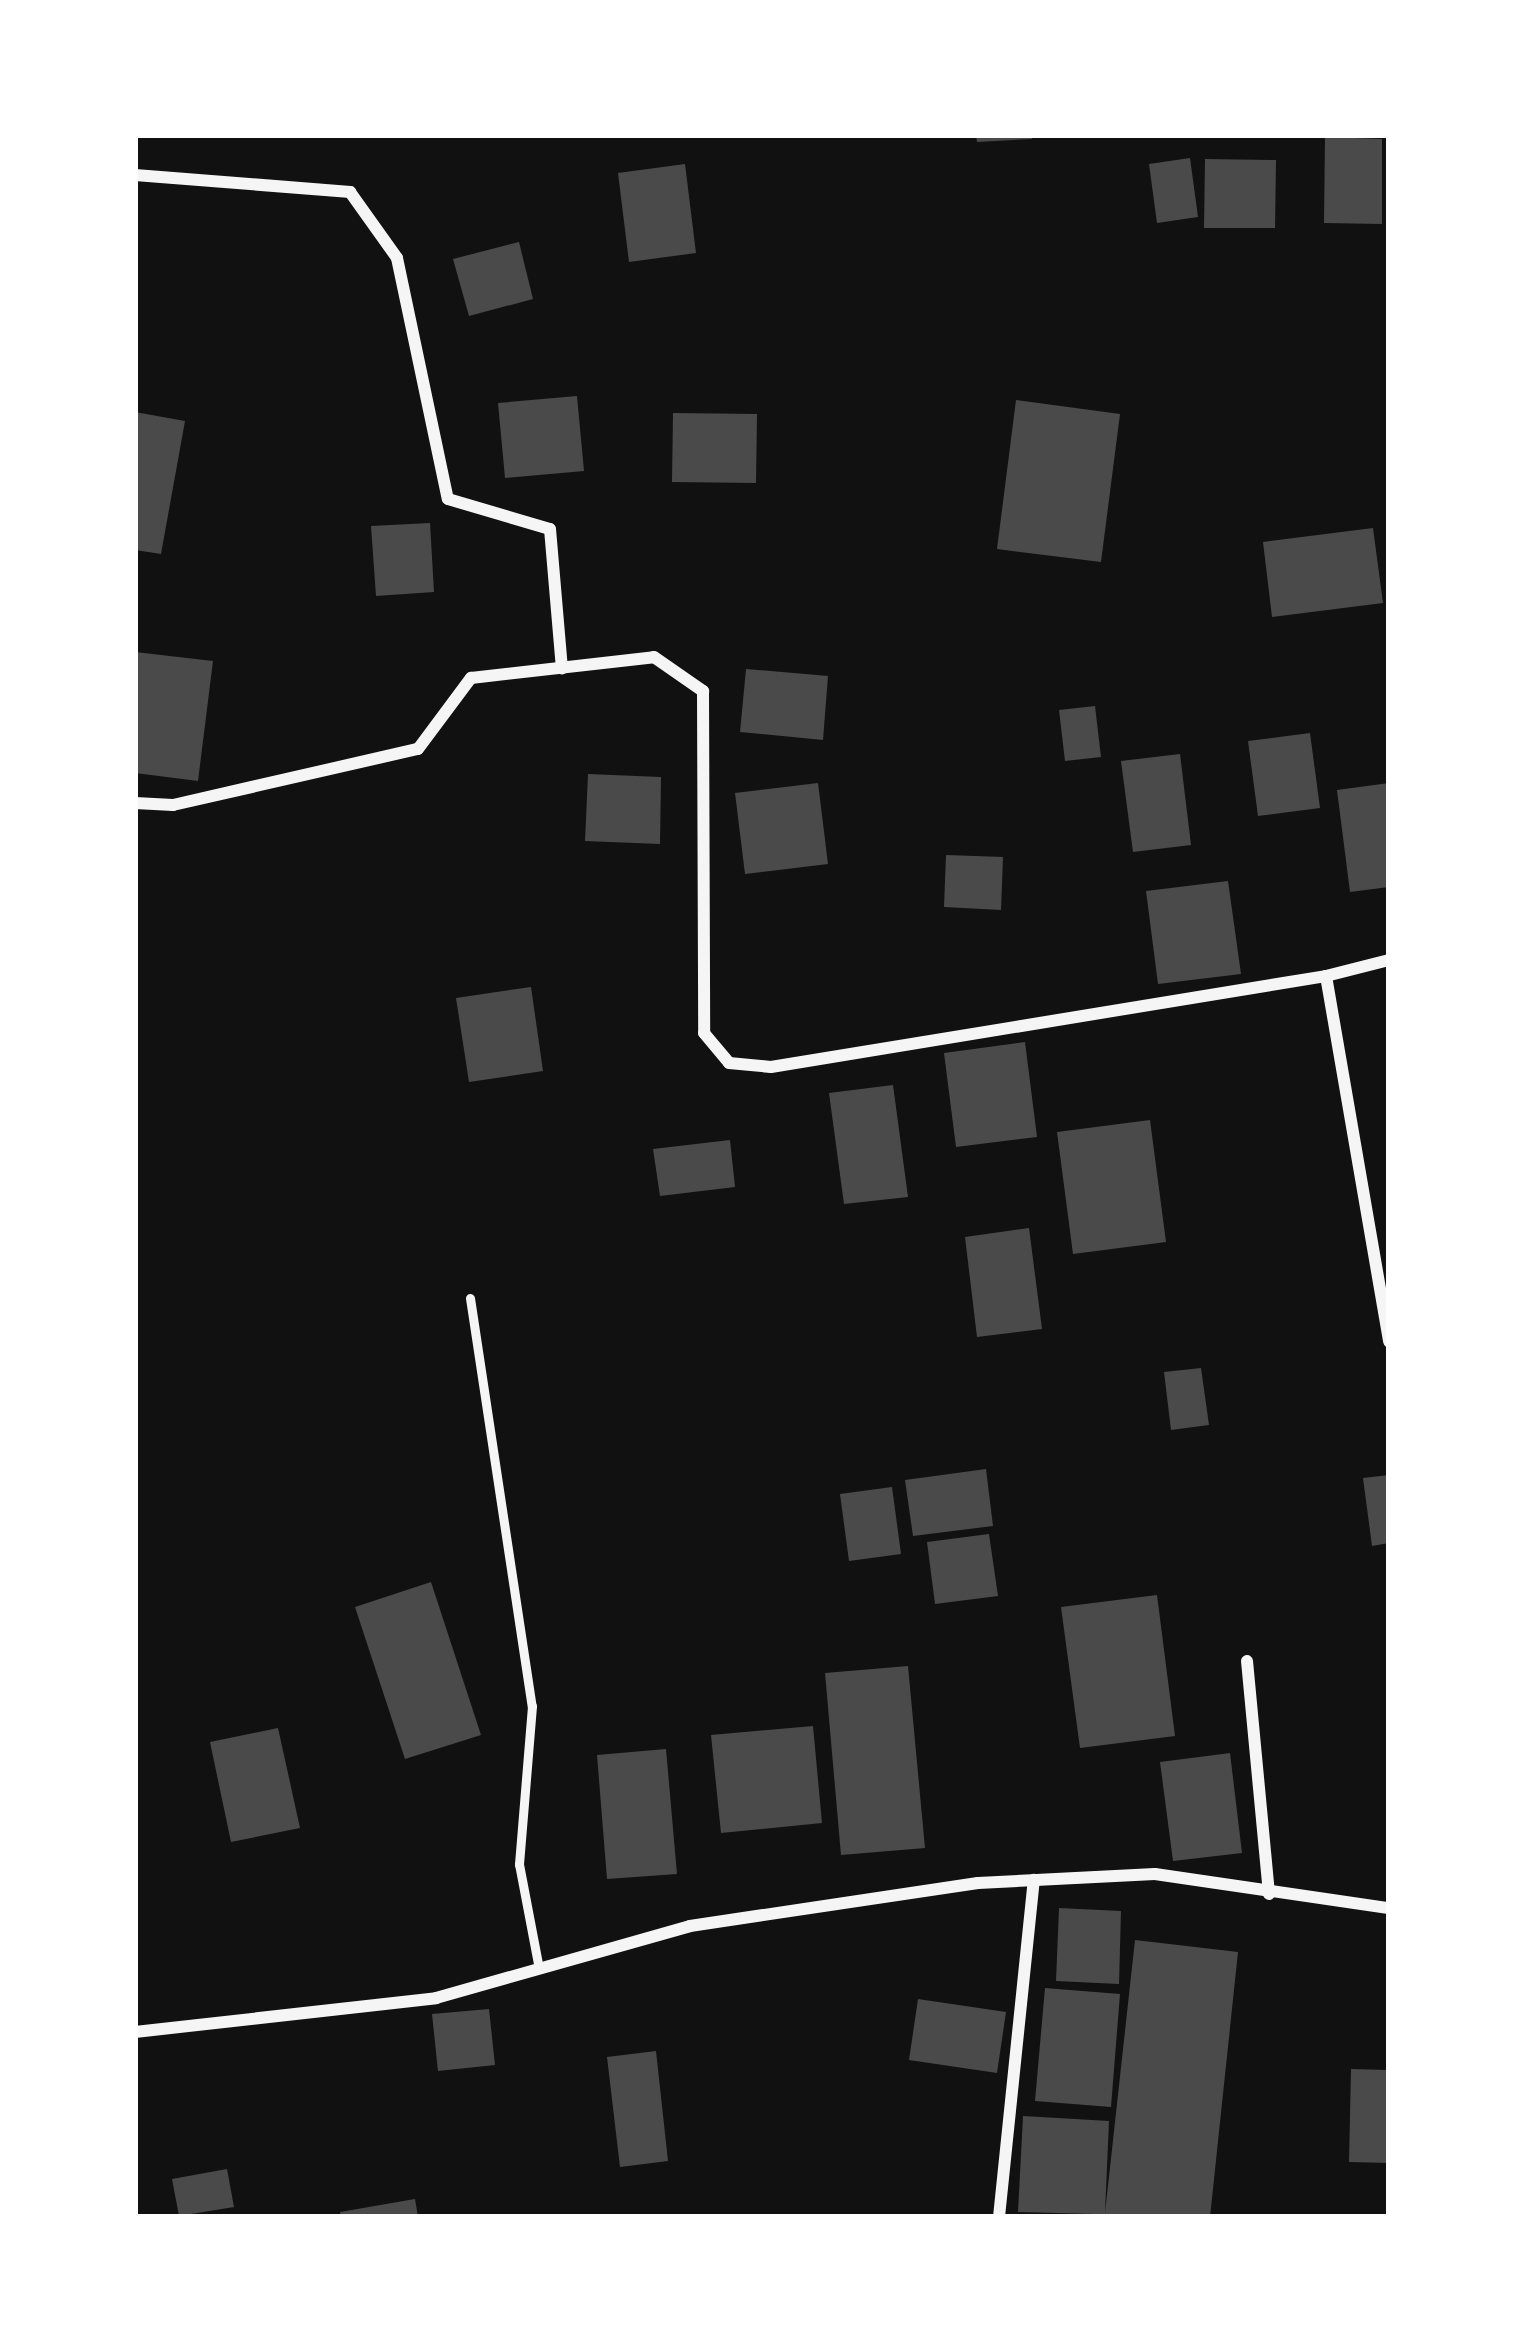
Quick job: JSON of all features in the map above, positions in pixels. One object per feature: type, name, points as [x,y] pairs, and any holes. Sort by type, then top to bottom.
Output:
[{"type":"street","points":[[135,176],[350,192],[397,258],[448,499],[550,529],[562,668]]},
{"type":"street","points":[[135,803],[173,805],[418,749],[471,678],[654,657],[703,691],[704,1033],[729,1063],[771,1066],[1326,976],[1389,960]]},
{"type":"street","points":[[1326,976],[1389,1342]]},
{"type":"street","points":[[1247,1661],[1269,1894]]},
{"type":"street","points":[[135,2032],[436,1998],[690,1926],[978,1882],[1155,1874],[1389,1908]]},
{"type":"street","points":[[999,2217],[1034,1880]]},
{"type":"lane","points":[[470,1298],[532,1706],[519,1864],[539,1969]]},
{"type":"building","points":[[976,135],[1032,135],[1032,139],[977,142]]},
{"type":"building","points":[[1325,137],[1382,139],[1382,224],[1324,223]]},
{"type":"building","points":[[1190,158],[1198,217],[1157,223],[1149,164]]},
{"type":"building","points":[[1205,159],[1276,160],[1275,228],[1204,228]]},
{"type":"building","points":[[685,164],[696,253],[629,262],[618,173]]},
{"type":"building","points":[[519,242],[533,299],[469,316],[453,259]]},
{"type":"building","points":[[577,396],[584,471],[505,478],[498,403]]},
{"type":"building","points":[[1016,400],[1120,414],[1101,562],[997,549]]},
{"type":"building","points":[[135,412],[185,421],[161,554],[135,550]]},
{"type":"building","points":[[673,413],[757,414],[756,483],[672,482]]},
{"type":"building","points":[[430,523],[434,592],[376,596],[371,526]]},
{"type":"building","points":[[1373,528],[1383,603],[1272,617],[1263,542]]},
{"type":"building","points":[[135,652],[213,661],[198,781],[135,773]]},
{"type":"building","points":[[746,669],[828,676],[823,740],[740,732]]},
{"type":"building","points":[[1095,706],[1101,757],[1065,761],[1059,710]]},
{"type":"building","points":[[1310,733],[1320,808],[1258,816],[1248,741]]},
{"type":"building","points":[[1180,754],[1191,845],[1133,852],[1121,761]]},
{"type":"building","points":[[588,774],[661,777],[660,844],[585,841]]},
{"type":"building","points":[[818,783],[828,864],[745,874],[735,793]]},
{"type":"building","points":[[1389,783],[1389,887],[1350,892],[1337,790]]},
{"type":"building","points":[[946,855],[1003,857],[1001,910],[944,907]]},
{"type":"building","points":[[1228,881],[1241,974],[1158,984],[1146,891]]},
{"type":"building","points":[[531,987],[543,1071],[469,1082],[456,998]]},
{"type":"building","points":[[1025,1042],[1037,1137],[956,1147],[944,1053]]},
{"type":"building","points":[[893,1085],[908,1197],[844,1204],[829,1093]]},
{"type":"building","points":[[1150,1120],[1166,1242],[1073,1254],[1057,1132]]},
{"type":"building","points":[[730,1140],[735,1187],[660,1196],[653,1149]]},
{"type":"building","points":[[1029,1228],[1042,1329],[977,1337],[965,1237]]},
{"type":"building","points":[[1201,1368],[1209,1425],[1171,1430],[1164,1372]]},
{"type":"building","points":[[986,1469],[993,1526],[913,1536],[905,1480]]},
{"type":"building","points":[[1389,1475],[1389,1543],[1372,1546],[1363,1478]]},
{"type":"building","points":[[892,1487],[901,1554],[849,1561],[840,1494]]},
{"type":"building","points":[[989,1534],[998,1596],[935,1604],[927,1542]]},
{"type":"building","points":[[431,1582],[481,1735],[405,1759],[355,1607]]},
{"type":"building","points":[[1157,1595],[1175,1736],[1080,1748],[1061,1607]]},
{"type":"building","points":[[908,1666],[925,1848],[841,1855],[825,1673]]},
{"type":"building","points":[[813,1726],[822,1823],[721,1833],[711,1735]]},
{"type":"building","points":[[278,1728],[300,1828],[231,1842],[210,1742]]},
{"type":"building","points":[[666,1749],[677,1874],[607,1879],[597,1755]]},
{"type":"building","points":[[1230,1753],[1242,1853],[1173,1861],[1160,1762]]},
{"type":"building","points":[[1059,1908],[1121,1911],[1119,1984],[1056,1981]]},
{"type":"building","points":[[1135,1940],[1238,1952],[1210,2217],[1018,2212],[1023,2116],[1109,2121],[1105,2213]]},
{"type":"building","points":[[1045,1988],[1120,1994],[1111,2107],[1035,2101]]},
{"type":"building","points":[[918,1999],[1006,2012],[997,2073],[909,2060]]},
{"type":"building","points":[[489,2009],[495,2065],[438,2071],[432,2014]]},
{"type":"building","points":[[656,2051],[668,2161],[620,2167],[607,2057]]},
{"type":"building","points":[[1351,2069],[1389,2070],[1389,2163],[1349,2162]]},
{"type":"building","points":[[227,2169],[234,2207],[179,2216],[172,2179]]},
{"type":"building","points":[[415,2199],[418,2217],[341,2217],[340,2212]]}]
